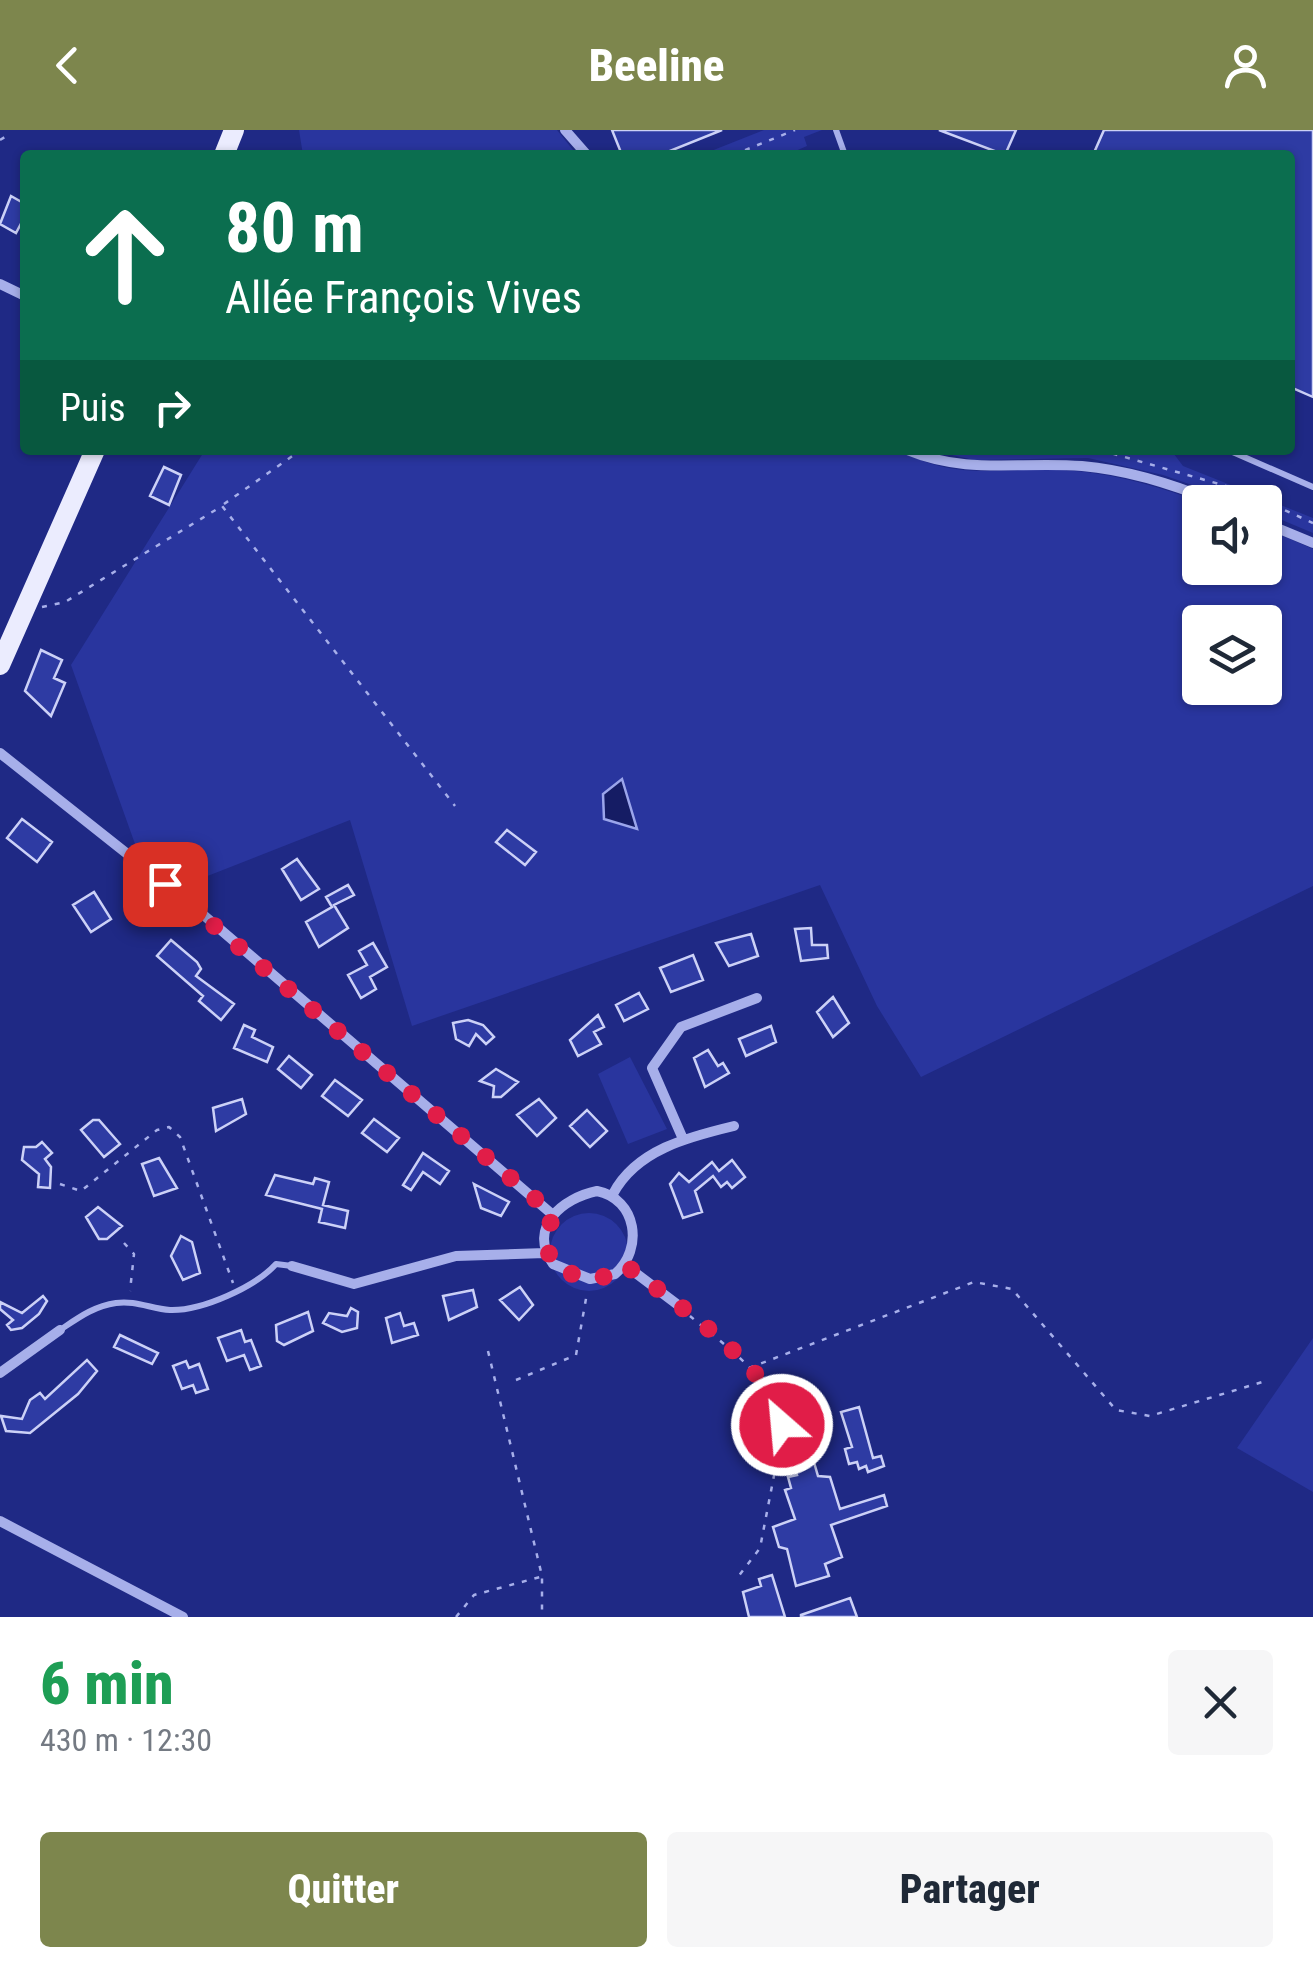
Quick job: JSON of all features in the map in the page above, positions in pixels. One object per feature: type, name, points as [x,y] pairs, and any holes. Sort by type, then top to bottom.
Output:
[{"type":"main road","points":[[0,665],[93,455]]},
{"type":"street","points":[[566,130],[583,150]]},
{"type":"street","points":[[923,455],[966,468],[1083,466],[1182,491]]},
{"type":"street","points":[[1282,530],[1313,544]]},
{"type":"street","points":[[0,753],[192,906],[553,1214]]},
{"type":"street","points":[[683,1139],[652,1068],[680,1027],[757,998]]},
{"type":"street","points":[[613,1194],[625,1170],[683,1139],[734,1126]]},
{"type":"street","points":[[545,1253],[553,1214],[564,1201],[578,1195],[613,1194]]},
{"type":"street","points":[[292,1266],[354,1284],[456,1256],[545,1253],[565,1271],[590,1279],[615,1274],[633,1249],[632,1224],[613,1194]]},
{"type":"street","points":[[625,1265],[682,1308]]},
{"type":"street","points":[[0,1372],[60,1330]]},
{"type":"street","points":[[0,1521],[183,1617]]},
{"type":"lane","points":[[1240,455],[1313,486]]},
{"type":"lane","points":[[60,1330],[91,1310],[128,1302],[181,1310],[259,1280],[276,1264],[292,1266]]},
{"type":"path","points":[[745,150],[795,130]]},
{"type":"path","points":[[25,605],[45,607],[64,602],[222,506],[293,455]]},
{"type":"path","points":[[1118,455],[1240,490],[1313,523]]},
{"type":"path","points":[[222,506],[455,806]]},
{"type":"path","points":[[60,1184],[81,1190],[157,1130],[169,1127],[180,1137],[235,1289]]},
{"type":"path","points":[[124,1242],[134,1254],[128,1302]]},
{"type":"path","points":[[516,1380],[576,1355],[590,1279]]},
{"type":"path","points":[[749,1368],[974,1282],[1012,1289],[1116,1410],[1150,1416],[1269,1380]]},
{"type":"path","points":[[682,1308],[749,1368],[775,1401],[782,1434],[760,1548],[735,1580]]},
{"type":"path","points":[[488,1351],[542,1576],[542,1617]]},
{"type":"path","points":[[456,1617],[474,1595],[542,1576]]},
{"type":"shaded area","points":[[299,130],[557,130],[573,150],[302,150]]},
{"type":"shaded area","points":[[764,130],[822,130],[804,137],[807,146],[798,150],[714,150]]},
{"type":"shaded area","points":[[202,455],[908,455],[940,466],[976,471],[1056,470],[1111,476],[1182,496],[1182,585],[1282,585],[1282,535],[1313,549],[1313,886],[921,1077],[877,1006],[820,885],[412,1026],[350,820],[154,897],[71,665]]},
{"type":"shaded area","points":[[952,455],[1175,455],[1183,466],[1230,485],[1192,485],[1088,458],[974,460]]},
{"type":"shaded area","points":[[1282,506],[1313,518],[1313,533],[1282,520]]},
{"type":"shaded area","points":[[622,779],[637,829],[604,819],[603,794]]},
{"type":"shaded area","points":[[630,1057],[667,1129],[628,1144],[598,1074]]},
{"type":"shaded area","points":[[589,1213],[617,1224],[628,1252],[617,1280],[589,1291],[561,1280],[550,1252],[561,1224]]},
{"type":"shaded area","points":[[1313,1338],[1313,1492],[1237,1448]]},
{"type":"building","points":[[612,130],[722,130],[672,150],[620,150]]},
{"type":"building","points":[[939,130],[1016,130],[1007,150],[992,150]]},
{"type":"building","points":[[1104,130],[1313,130],[1313,397],[1295,389],[1295,150],[1095,150]]},
{"type":"building","points":[[11,196],[20,201],[20,225],[16,233],[0,224]]},
{"type":"building","points":[[164,467],[181,475],[169,505],[150,496]]},
{"type":"building","points":[[41,650],[62,660],[54,678],[65,683],[51,716],[25,691]]},
{"type":"building","points":[[22,819],[52,842],[37,862],[7,838]]},
{"type":"building","points":[[507,830],[536,852],[525,865],[496,842]]},
{"type":"building","points":[[297,859],[319,889],[301,900],[282,869]]},
{"type":"building","points":[[348,885],[354,895],[334,905],[348,928],[319,947],[306,922],[332,907],[326,897]]},
{"type":"building","points":[[94,892],[111,919],[91,932],[73,905]]},
{"type":"building","points":[[811,928],[812,945],[827,945],[828,958],[801,961],[795,929]]},
{"type":"building","points":[[751,934],[758,956],[729,966],[716,943]]},
{"type":"building","points":[[171,940],[197,962],[201,969],[196,976],[234,1004],[221,1020],[199,1001],[203,996],[157,956]]},
{"type":"building","points":[[373,943],[387,967],[370,977],[376,989],[361,998],[348,975],[367,965],[359,951]]},
{"type":"building","points":[[693,955],[703,980],[671,992],[660,968]]},
{"type":"building","points":[[639,993],[648,1009],[624,1021],[616,1005]]},
{"type":"building","points":[[833,997],[849,1023],[833,1037],[817,1012]]},
{"type":"building","points":[[598,1015],[604,1027],[594,1032],[601,1044],[578,1056],[570,1040]]},
{"type":"building","points":[[468,1020],[483,1025],[494,1037],[486,1044],[476,1034],[469,1046],[456,1039],[453,1023]]},
{"type":"building","points":[[244,1025],[255,1030],[252,1037],[273,1047],[267,1062],[234,1048]]},
{"type":"building","points":[[771,1026],[776,1042],[746,1056],[739,1039]]},
{"type":"building","points":[[708,1050],[718,1066],[723,1063],[729,1073],[705,1087],[694,1058]]},
{"type":"building","points":[[289,1056],[312,1075],[301,1088],[278,1069]]},
{"type":"building","points":[[496,1069],[518,1082],[501,1097],[493,1097],[494,1086],[480,1081]]},
{"type":"building","points":[[335,1080],[362,1100],[348,1116],[322,1096]]},
{"type":"building","points":[[242,1099],[246,1114],[216,1131],[213,1108]]},
{"type":"building","points":[[539,1099],[556,1118],[537,1136],[517,1115]]},
{"type":"building","points":[[587,1110],[607,1131],[590,1147],[570,1126]]},
{"type":"building","points":[[374,1119],[399,1138],[387,1152],[362,1133]]},
{"type":"building","points":[[99,1120],[120,1144],[104,1157],[81,1130]]},
{"type":"building","points":[[42,1142],[52,1153],[45,1159],[51,1167],[50,1188],[38,1187],[39,1174],[22,1160],[24,1147],[36,1147]]},
{"type":"building","points":[[423,1153],[449,1171],[440,1184],[423,1172],[411,1190],[403,1185]]},
{"type":"building","points":[[159,1158],[177,1188],[154,1196],[142,1164]]},
{"type":"building","points":[[732,1160],[745,1177],[732,1188],[727,1182],[721,1187],[713,1176],[695,1191],[702,1212],[683,1218],[670,1184],[679,1173],[689,1182],[712,1162],[719,1171]]},
{"type":"building","points":[[275,1175],[313,1184],[315,1178],[329,1182],[323,1205],[348,1211],[345,1228],[319,1222],[322,1209],[266,1195]]},
{"type":"building","points":[[474,1184],[509,1202],[501,1216],[481,1208]]},
{"type":"building","points":[[98,1207],[122,1226],[107,1239],[99,1239],[86,1217]]},
{"type":"building","points":[[181,1236],[192,1242],[200,1273],[183,1280],[171,1256]]},
{"type":"building","points":[[520,1287],[533,1305],[519,1320],[500,1300]]},
{"type":"building","points":[[473,1290],[477,1307],[449,1320],[443,1296]]},
{"type":"building","points":[[43,1296],[47,1301],[39,1314],[22,1328],[11,1330],[7,1325],[13,1320],[0,1309],[0,1302],[22,1313]]},
{"type":"building","points":[[351,1308],[358,1312],[357,1328],[342,1332],[323,1323],[329,1313],[347,1316]]},
{"type":"building","points":[[308,1312],[313,1331],[284,1345],[277,1341],[276,1325]]},
{"type":"building","points":[[400,1313],[404,1326],[414,1323],[418,1335],[392,1343],[386,1318]]},
{"type":"building","points":[[241,1330],[245,1342],[251,1340],[261,1366],[250,1370],[244,1355],[227,1361],[218,1338]]},
{"type":"building","points":[[120,1335],[158,1353],[152,1364],[114,1347]]},
{"type":"building","points":[[87,1360],[97,1371],[78,1394],[30,1433],[6,1431],[1,1416],[22,1419],[30,1400],[40,1393],[45,1399]]},
{"type":"building","points":[[186,1361],[189,1368],[199,1364],[208,1389],[196,1393],[193,1385],[182,1389],[173,1366]]},
{"type":"building","points":[[859,1407],[873,1458],[881,1456],[884,1466],[868,1472],[866,1466],[859,1469],[857,1462],[849,1464],[845,1449],[852,1447],[841,1412]]},
{"type":"building","points":[[811,1452],[818,1476],[830,1477],[840,1509],[884,1495],[887,1506],[831,1525],[842,1557],[825,1564],[829,1576],[796,1586],[787,1549],[779,1547],[773,1527],[795,1519],[785,1490],[791,1488],[788,1477],[797,1475],[792,1459]]},
{"type":"building","points":[[772,1575],[785,1617],[749,1617],[743,1592],[761,1586],[759,1579]]},
{"type":"building","points":[[850,1598],[857,1617],[801,1617],[801,1615]]},
{"type":"route","points":[[165,884],[553,1214],[545,1253],[553,1264],[590,1279],[615,1274],[625,1265],[682,1308],[749,1368],[775,1401],[782,1425]]}]
